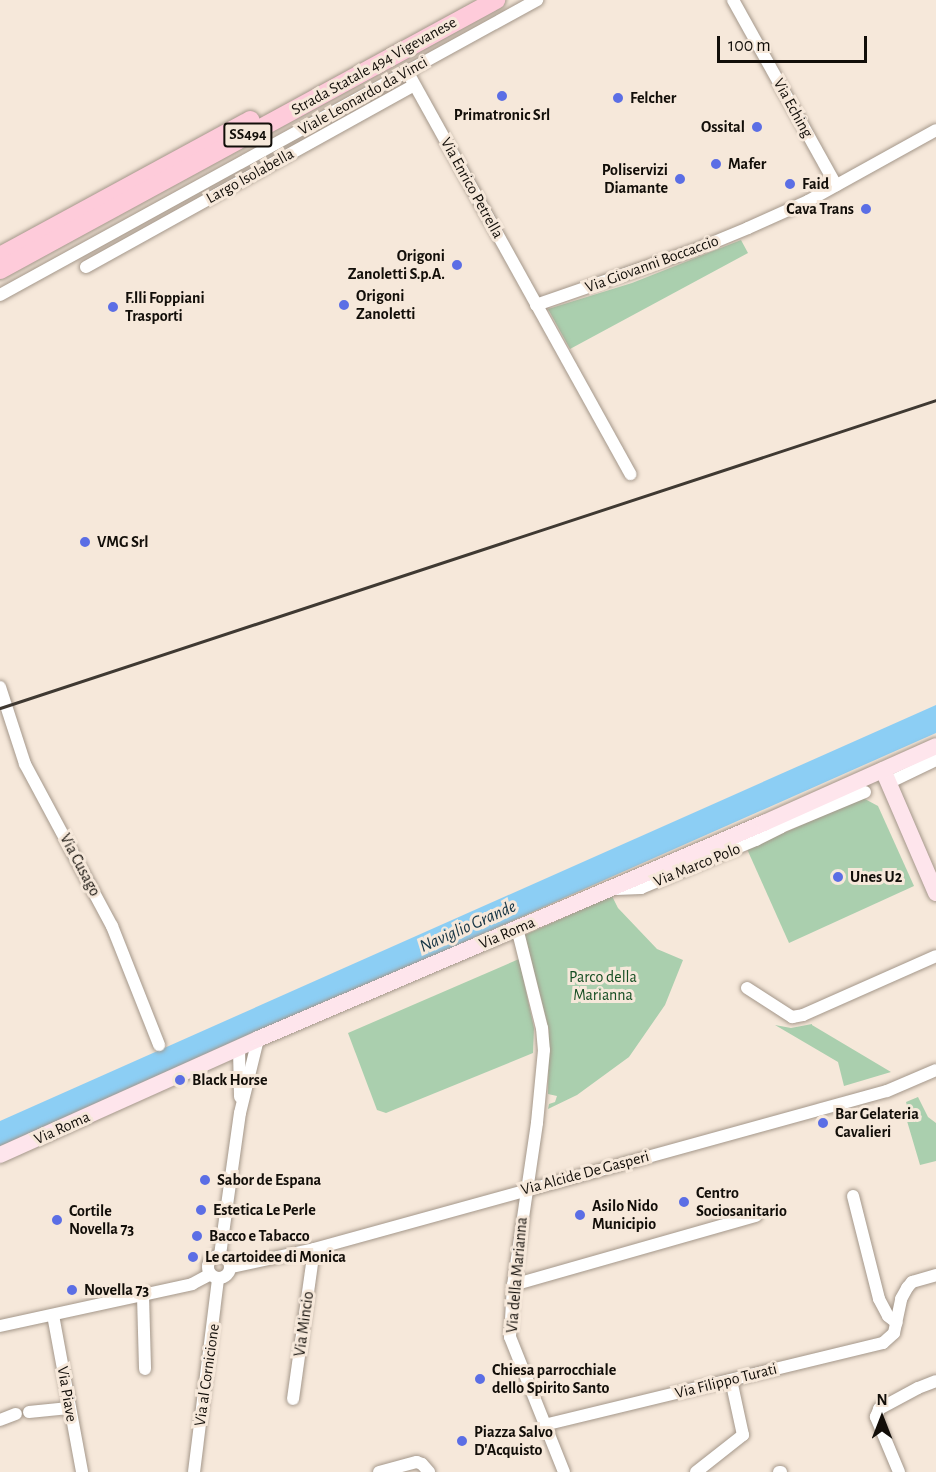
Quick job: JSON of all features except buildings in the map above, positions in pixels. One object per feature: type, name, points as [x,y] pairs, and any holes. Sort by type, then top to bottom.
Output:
[{"type":"main road","name":"Strada Statale 494 Vigevanese","points":[[0,256],[470,0]]},
{"type":"main road","name":"Strada Statale 494 Vigevanese","points":[[0,270],[496,0]]},
{"type":"street","name":"Viale Leonardo da Vinci","points":[[0,295],[537,0]]},
{"type":"street","name":"Via Eching","points":[[733,0],[836,185]]},
{"type":"street","name":"Via Enrico Petrella","points":[[407,72],[536,306]]},
{"type":"street","name":"Largo Isolabella","points":[[86,267],[414,85]]},
{"type":"street","name":"Via Giovanni Boccaccio","points":[[536,306],[695,250],[808,201],[936,130]]},
{"type":"street","points":[[536,306],[630,474]]},
{"type":"street","name":"Via Cusago","points":[[0,687],[25,764],[112,926],[159,1046]]},
{"type":"street","name":"Via Roma","points":[[0,1155],[258,1039],[517,928],[784,820],[886,776],[936,746]]},
{"type":"street","points":[[936,760],[886,776],[936,893]]},
{"type":"street","points":[[784,820],[865,792]]},
{"type":"street","name":"Via della Marianna","points":[[517,928],[544,1038],[538,1113],[513,1286],[510,1337],[564,1472]]},
{"type":"street","points":[[747,988],[792,1017],[803,1015],[936,956]]},
{"type":"street","points":[[220,1255],[240,1113],[258,1039]]},
{"type":"street","points":[[239,1048],[240,1113]]},
{"type":"street","name":"Via Alcide De Gasperi","points":[[231,1268],[314,1249],[887,1091],[936,1070]]},
{"type":"street","points":[[853,1196],[879,1299],[888,1316],[897,1323]]},
{"type":"street","points":[[513,1286],[756,1216]]},
{"type":"street","name":"Via Mincio","points":[[293,1399],[314,1249]]},
{"type":"street","points":[[0,1326],[143,1296],[215,1276],[228,1275],[231,1268],[229,1260],[220,1255]]},
{"type":"street","points":[[215,1276],[208,1268],[210,1261],[220,1255]]},
{"type":"street","name":"Via Filippo Turati","points":[[544,1425],[883,1343],[894,1334],[901,1299],[907,1288],[912,1282],[936,1275]]},
{"type":"street","name":"Via al Cornicione","points":[[194,1472],[215,1276]]},
{"type":"street","points":[[143,1296],[145,1369]]},
{"type":"street","name":"Via Piave","points":[[53,1315],[82,1472]]},
{"type":"street","points":[[696,1472],[743,1435],[731,1380]]},
{"type":"street","points":[[899,1472],[876,1417],[879,1409],[936,1381]]},
{"type":"street","points":[[29,1412],[69,1408]]},
{"type":"street","points":[[0,1420],[16,1414]]},
{"type":"street","points":[[379,1472],[412,1463],[425,1468]]},
{"type":"green space","points":[[741,240],[748,253],[570,349],[548,309],[632,283]]},
{"type":"green space","points":[[863,798],[878,806],[914,886],[789,943],[747,849]]},
{"type":"green space","name":"Parco della Marianna","points":[[612,896],[618,908],[657,949],[683,960],[665,1005],[629,1057],[577,1095],[548,1109],[549,1104],[555,1102],[557,1096],[548,1094],[549,1030],[525,935]]},
{"type":"green space","points":[[519,959],[534,1028],[533,1053],[386,1113],[377,1110],[348,1033]]},
{"type":"green space","points":[[812,1024],[891,1072],[844,1086],[838,1062],[775,1025],[791,1028]]},
{"type":"green space","points":[[918,1097],[928,1117],[936,1123],[936,1161],[920,1165],[907,1121],[911,1120],[906,1102]]},
{"type":"water","name":"Naviglio Grande","points":[[936,705],[936,733],[0,1148],[0,1121]]},
{"type":"railway","points":[[0,708],[936,400]]},
{"type":"place","name":"Primatronic Srl","points":[[502,96]]},
{"type":"place","name":"Felcher","points":[[618,98]]},
{"type":"place","name":"Ossital","points":[[757,127]]},
{"type":"place","name":"Mafer","points":[[716,164]]},
{"type":"place","name":"Poliservizi Diamante","points":[[680,179]]},
{"type":"place","name":"Faid","points":[[790,184]]},
{"type":"place","name":"Cava Trans","points":[[866,209]]},
{"type":"place","name":"Origoni Zanoletti S.p.A.","points":[[457,265]]},
{"type":"place","name":"Origoni Zanoletti","points":[[344,305]]},
{"type":"place","name":"F.lli Foppiani Trasporti","points":[[113,307]]},
{"type":"place","name":"VMG Srl","points":[[85,542]]},
{"type":"place","name":"Unes U2","points":[[838,877]]},
{"type":"place","name":"Black Horse","points":[[180,1080]]},
{"type":"place","name":"Bar Gelateria Cavalieri","points":[[823,1123]]},
{"type":"place","name":"Sabor de Espana","points":[[205,1180]]},
{"type":"place","name":"Centro Sociosanitario","points":[[684,1202]]},
{"type":"place","name":"Estetica Le Perle","points":[[201,1210]]},
{"type":"place","name":"Asilo Nido Municipio","points":[[580,1215]]},
{"type":"place","name":"Cortile Novella 73","points":[[57,1220]]},
{"type":"place","name":"Bacco e Tabacco","points":[[197,1236]]},
{"type":"place","name":"Le cartoidee di Monica","points":[[193,1257]]},
{"type":"place","name":"Novella 73","points":[[72,1290]]},
{"type":"place","name":"Chiesa parrocchiale dello Spirito Santo","points":[[480,1379]]},
{"type":"place","name":"Piazza Salvo D'Acquisto","points":[[462,1441]]}]
